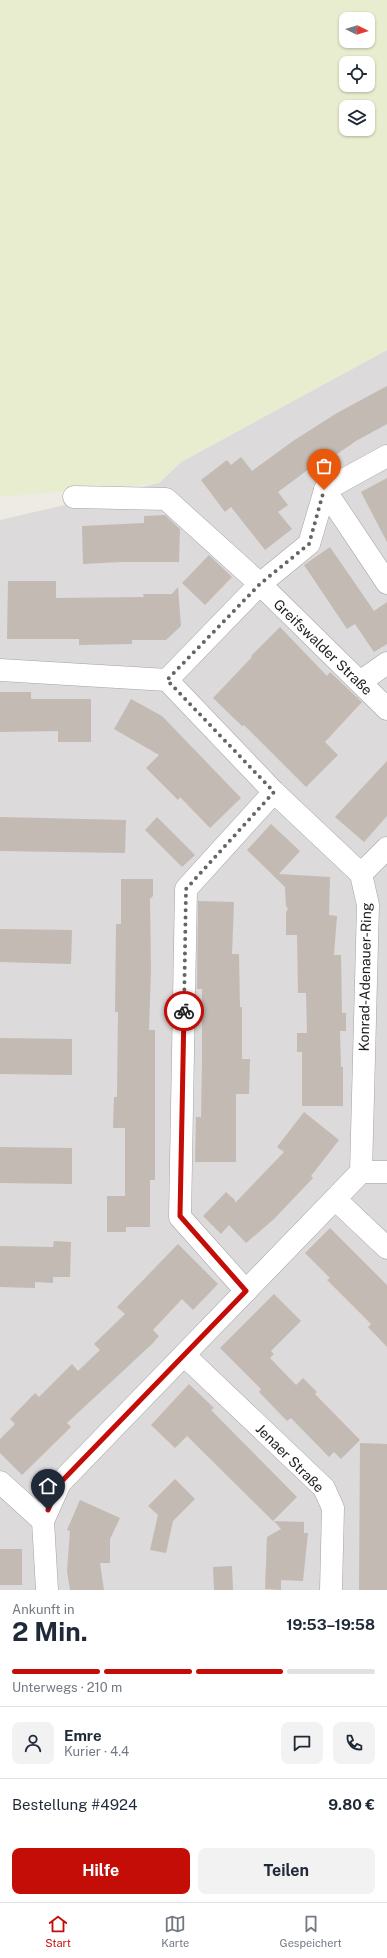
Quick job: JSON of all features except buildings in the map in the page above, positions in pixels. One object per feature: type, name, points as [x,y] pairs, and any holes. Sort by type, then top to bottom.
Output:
[{"type":"street","points":[[167,680],[260,584],[309,544],[324,490],[387,456]]},
{"type":"street","points":[[324,490],[387,583]]},
{"type":"street","name":"Greifswalder Straße","points":[[74,497],[166,500],[260,584],[387,709]]},
{"type":"street","points":[[360,682],[387,663]]},
{"type":"street","points":[[0,670],[167,680],[274,792],[360,874],[387,848]]},
{"type":"street","points":[[246,1291],[180,1216],[186,889],[274,792]]},
{"type":"street","name":"Konrad-Adenauer-Ring","points":[[360,874],[368,905],[361,1172]]},
{"type":"street","points":[[47,1590],[43,1521],[60,1483],[361,1172],[387,1172]]},
{"type":"street","points":[[335,1199],[387,1248]]},
{"type":"street","name":"Jenaer Straße","points":[[184,1355],[324,1488],[333,1508],[331,1590]]},
{"type":"street","points":[[0,1482],[43,1521]]},
{"type":"shaded area","points":[[387,350],[387,1590],[0,1590],[0,520],[159,483],[181,462]]},
{"type":"green space","points":[[0,0],[387,0],[387,350],[181,462],[159,483],[0,497]]},
{"type":"way so far","points":[[184,1011],[186,889],[274,792],[167,680],[260,584],[309,544],[324,490]]},
{"type":"route","points":[[48,1510],[60,1483],[246,1291],[180,1216],[184,1011]]}]
